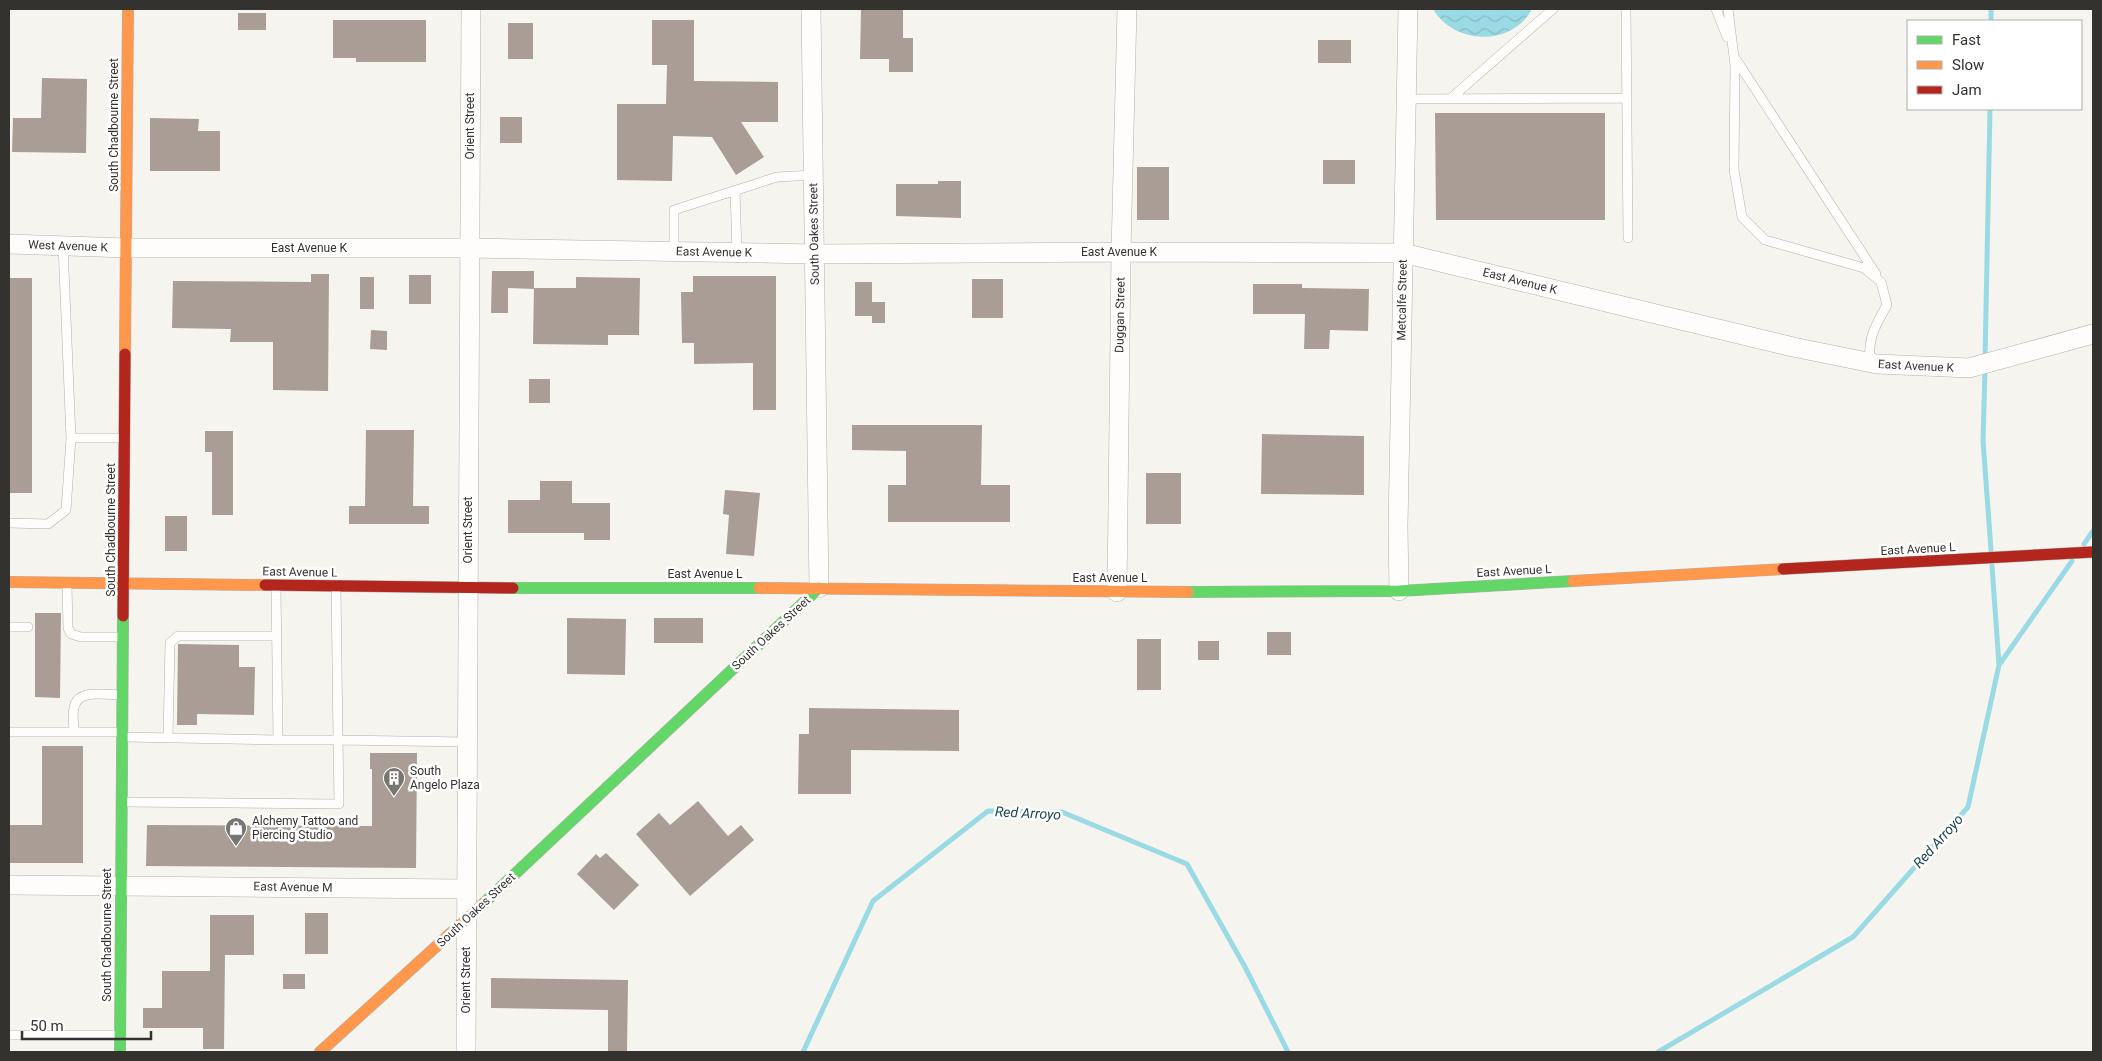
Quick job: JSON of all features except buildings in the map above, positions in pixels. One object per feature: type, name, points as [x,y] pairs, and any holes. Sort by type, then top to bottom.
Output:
[{"type":"main road","name":"South Chadbourne Street","points":[[120,1052],[128,9]]},
{"type":"main road","name":"East Avenue L","points":[[9,582],[468,588],[819,588],[1117,592],[1399,591],[2093,552]]},
{"type":"main road","name":"South Oakes Street","points":[[320,1052],[466,919],[819,588]]},
{"type":"street","name":"Orient Street","points":[[466,1052],[471,9]]},
{"type":"street","name":"South Oakes Street","points":[[811,9],[819,588]]},
{"type":"street","name":"Duggan Street","points":[[1117,592],[1121,252],[1127,9]]},
{"type":"street","name":"Metcalfe Street","points":[[1399,591],[1398,526],[1408,9]]},
{"type":"street","name":"West Avenue K","points":[[9,244],[127,248]]},
{"type":"street","name":"East Avenue K","points":[[127,248],[470,248],[815,254],[1403,253],[1793,347],[1870,363],[1970,368],[2093,334]]},
{"type":"street","name":"East Avenue M","points":[[9,885],[466,889]]},
{"type":"lane","points":[[1450,99],[1553,9]]},
{"type":"lane","points":[[1626,9],[1628,238]]},
{"type":"lane","points":[[1716,9],[1721,18],[1734,57],[1881,282],[1887,305],[1874,328],[1868,345],[1870,363]]},
{"type":"lane","points":[[1728,9],[1734,57],[1734,170],[1742,217],[1765,240],[1864,268],[1881,282]]},
{"type":"lane","points":[[1406,99],[1627,98]]},
{"type":"lane","points":[[674,252],[674,210],[777,177],[814,175]]},
{"type":"lane","points":[[735,190],[737,253]]},
{"type":"lane","points":[[9,523],[48,524],[66,510],[71,438],[63,245]]},
{"type":"lane","points":[[71,438],[125,438]]},
{"type":"lane","points":[[67,582],[68,628],[71,634],[81,637],[124,637]]},
{"type":"lane","points":[[276,585],[278,740]]},
{"type":"lane","points":[[122,802],[339,804],[336,586]]},
{"type":"lane","points":[[9,627],[28,627]]},
{"type":"lane","points":[[168,737],[170,643],[178,636],[277,636]]},
{"type":"lane","points":[[74,732],[76,700],[83,695],[123,695]]},
{"type":"lane","points":[[9,732],[74,732],[278,740],[467,742]]},
{"type":"lane","points":[[9,1035],[120,1036]]},
{"type":"water","points":[[1433,9],[1532,9],[1523,21],[1511,30],[1483,37],[1468,35],[1455,30],[1442,21]]},
{"type":"waterway","points":[[1991,9],[1991,20]]},
{"type":"waterway","points":[[1985,360],[1990,110]]},
{"type":"waterway","points":[[1985,369],[1983,441],[1991,550]]},
{"type":"waterway","name":"Red Arroyo","points":[[2084,544],[2093,531]]},
{"type":"waterway","name":"Red Arroyo","points":[[1658,1052],[1853,937],[1968,807],[1999,665],[2072,561]]},
{"type":"waterway","points":[[1992,566],[1999,665]]},
{"type":"waterway","name":"Red Arroyo","points":[[803,1052],[873,901],[988,811],[1062,812],[1187,864],[1245,967],[1288,1052]]},
{"type":"traffic: fast","points":[[1188,592],[1399,591],[1573,581]]},
{"type":"traffic: fast","points":[[513,588],[759,588]]},
{"type":"traffic: fast","points":[[484,903],[819,588]]},
{"type":"traffic: fast","points":[[120,1052],[123,616]]},
{"type":"traffic: slow","points":[[125,354],[128,9]]},
{"type":"traffic: slow","points":[[1573,581],[1783,569]]},
{"type":"traffic: slow","points":[[9,582],[265,585]]},
{"type":"traffic: slow","points":[[759,588],[1188,592]]},
{"type":"traffic: slow","points":[[320,1052],[484,903]]},
{"type":"traffic: jam","points":[[123,616],[125,354]]},
{"type":"traffic: jam","points":[[1783,569],[2093,552]]},
{"type":"traffic: jam","points":[[265,585],[513,588]]},
{"type":"place","name":"South Angelo Plaza","points":[[394,797]]},
{"type":"place","name":"Alchemy Tattoo and Piercing Studio","points":[[236,847]]}]
